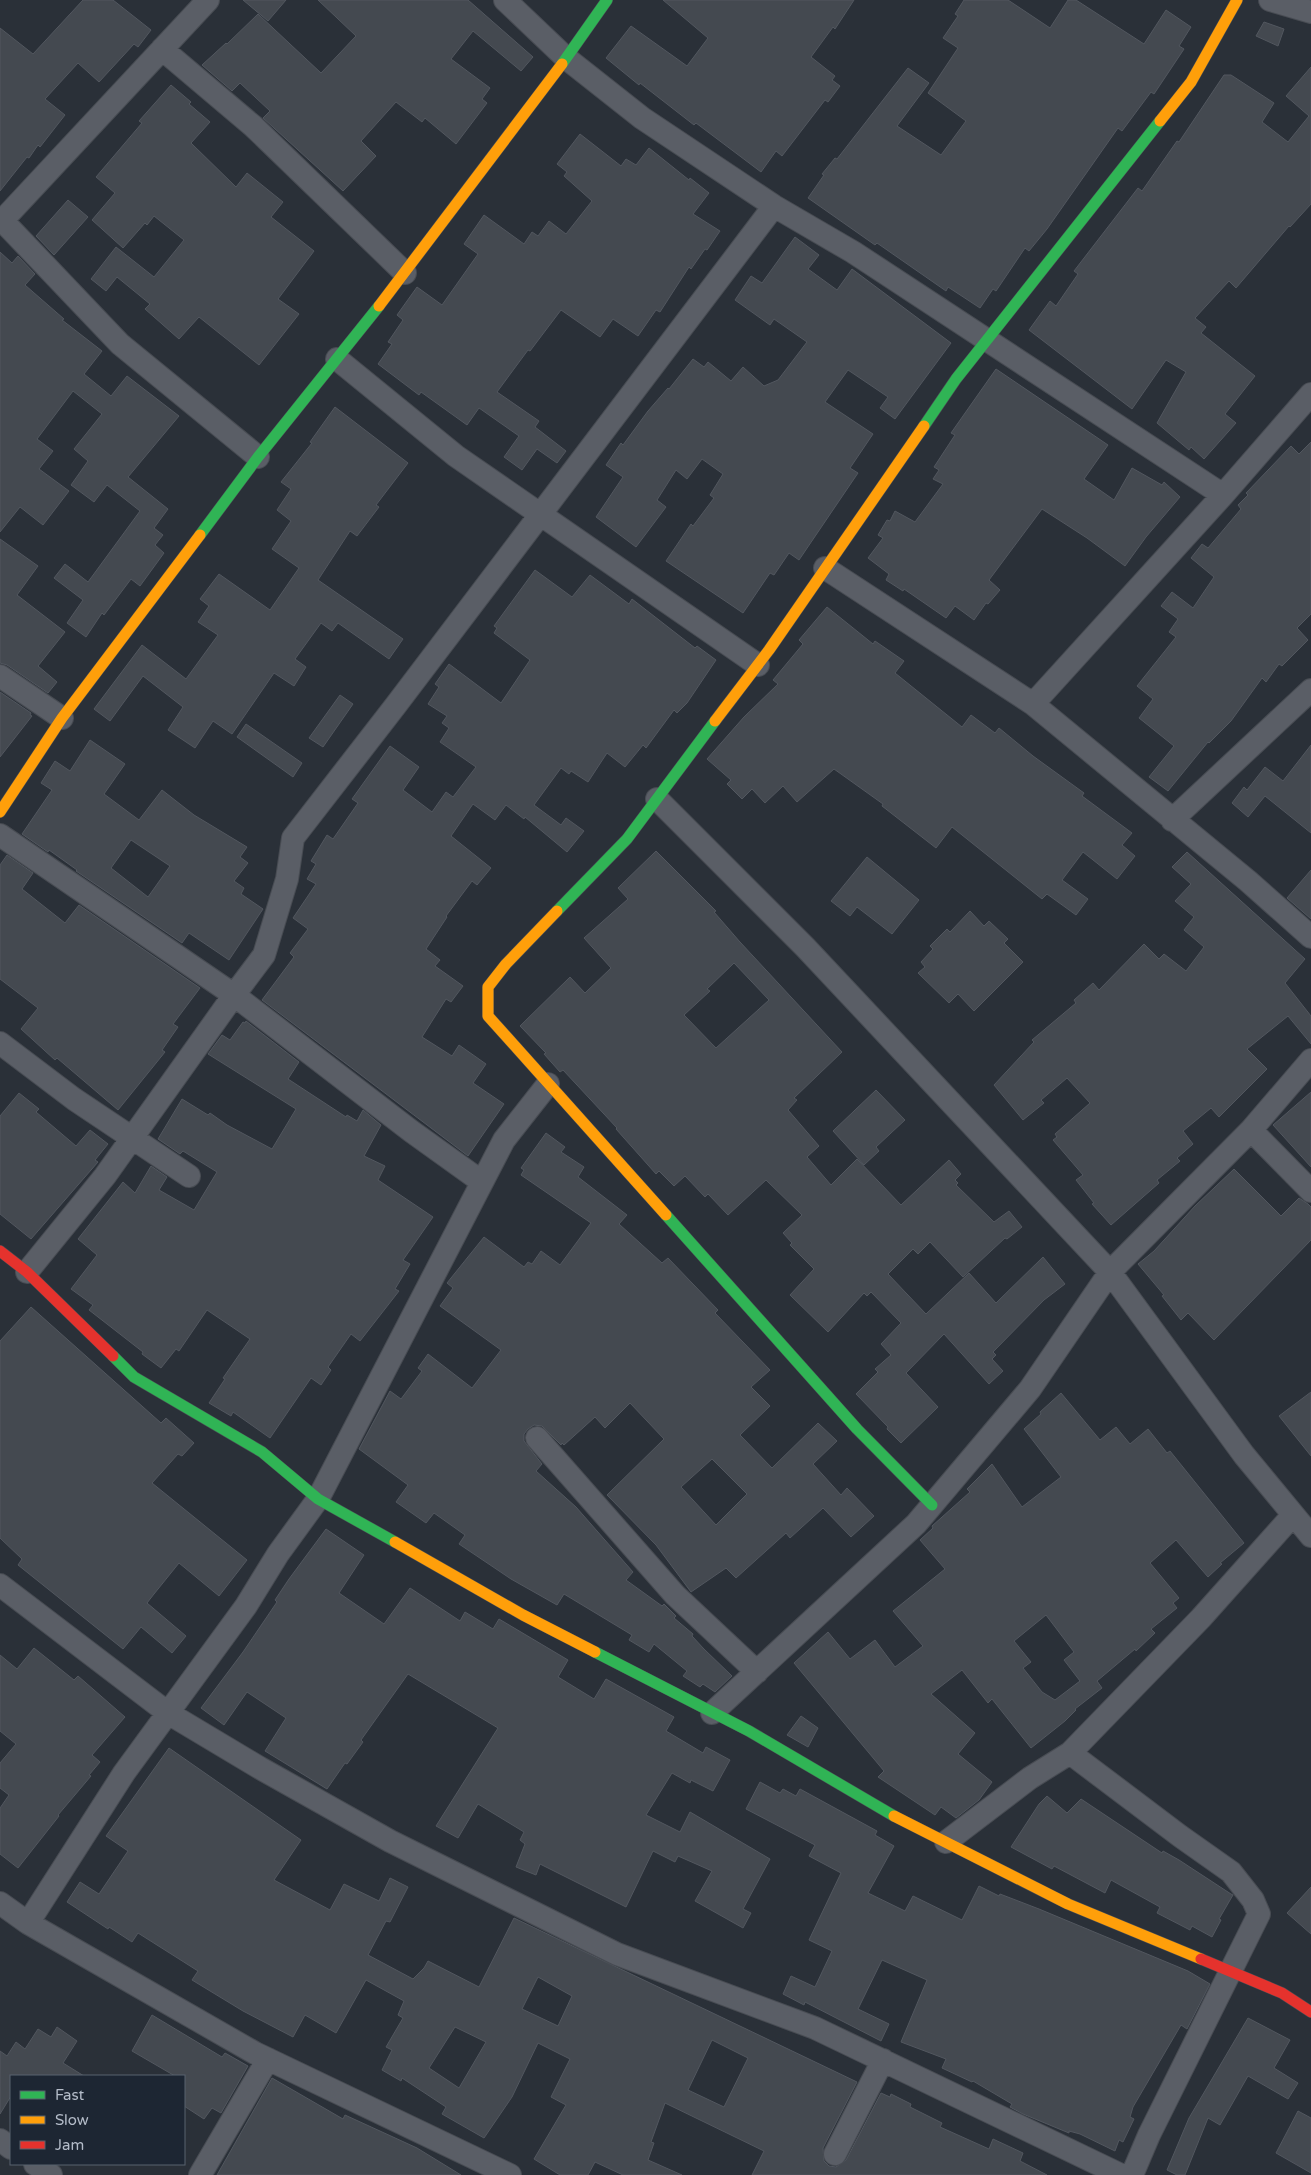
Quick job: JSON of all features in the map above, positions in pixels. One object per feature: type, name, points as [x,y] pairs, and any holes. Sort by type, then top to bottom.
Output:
[{"type":"street","points":[[208,0],[1,220],[120,344],[258,457]]},
{"type":"street","points":[[505,0],[566,58],[642,118],[774,206],[853,252],[986,338],[1223,495]]},
{"type":"street","points":[[0,812],[62,718],[258,457],[406,273],[607,0]]},
{"type":"street","points":[[932,1505],[857,1429],[726,1280],[488,1016],[488,986],[506,964],[628,839],[758,665],[986,338],[1191,82],[1237,0]]},
{"type":"street","points":[[1270,0],[1311,12]]},
{"type":"street","points":[[162,49],[253,126],[406,273]]},
{"type":"street","points":[[27,1272],[133,1139],[264,955],[287,879],[293,838],[774,206]]},
{"type":"street","points":[[337,359],[456,456],[758,665]]},
{"type":"street","points":[[1033,704],[1223,495],[1311,394]]},
{"type":"street","points":[[825,568],[1033,704],[1248,881],[1311,937]]},
{"type":"street","points":[[0,676],[62,718]]},
{"type":"street","points":[[1172,820],[1311,690]]},
{"type":"street","points":[[658,799],[805,947],[1110,1272],[1244,1455],[1311,1536]]},
{"type":"street","points":[[0,836],[234,995],[411,1131],[482,1182]]},
{"type":"street","points":[[0,1043],[74,1099],[190,1176]]},
{"type":"street","points":[[712,1713],[916,1524],[1030,1389],[1110,1272],[1251,1130],[1311,1060]]},
{"type":"street","points":[[28,1923],[124,1772],[246,1606],[278,1554],[318,1499],[504,1140],[548,1084]]},
{"type":"street","points":[[1251,1130],[1311,1191]]},
{"type":"street","points":[[0,1251],[27,1272],[134,1377],[262,1452],[318,1499],[522,1615],[749,1731],[905,1822],[1068,1904],[1282,1993],[1311,2012]]},
{"type":"street","points":[[537,1438],[674,1595],[757,1672]]},
{"type":"street","points":[[946,1842],[1030,1778],[1070,1754],[1195,1625],[1293,1515]]},
{"type":"street","points":[[0,1585],[168,1713],[260,1768],[390,1841],[617,1954],[815,2028],[1121,2175]]},
{"type":"street","points":[[1070,1754],[1231,1872],[1253,1900],[1259,1914],[1149,2135],[1132,2175]]},
{"type":"street","points":[[0,1903],[28,1923],[268,2059],[510,2175]]},
{"type":"street","points":[[200,2175],[268,2059]]},
{"type":"street","points":[[835,2154],[883,2060]]},
{"type":"street","points":[[37,2165],[52,2175]]},
{"type":"building","points":[[83,0],[113,0],[151,30],[138,47],[134,44],[99,82],[78,63],[45,99],[65,115],[40,147],[38,145],[29,158],[27,157],[0,191],[0,28],[33,54]]},
{"type":"building","points":[[243,0],[286,0],[268,21]]},
{"type":"building","points":[[318,0],[468,0],[533,57],[521,71],[473,31],[451,59],[490,88],[482,99],[487,103],[456,144],[425,118],[422,122],[396,102],[361,141],[376,156],[343,191],[263,118],[270,111],[240,83],[232,91],[202,65],[258,14],[321,73],[356,36]]},
{"type":"building","points":[[663,0],[854,0],[835,29],[833,27],[811,57],[835,76],[832,80],[840,86],[828,102],[825,100],[782,156],[776,151],[761,172],[696,123],[694,125],[640,83],[639,85],[606,58],[631,26],[687,66],[708,38]]},
{"type":"building","points":[[964,0],[1008,0],[1050,28],[1068,0],[1076,0],[1144,44],[1166,10],[1191,27],[1179,46],[1184,49],[1154,94],[1151,92],[1122,131],[1118,128],[1047,229],[1029,251],[1025,248],[996,291],[993,289],[980,308],[948,287],[946,291],[877,243],[875,245],[808,198],[824,175],[822,174],[835,158],[837,159],[908,68],[929,83],[897,126],[941,155],[966,121],[928,93],[958,48],[943,38],[958,16],[955,14]]},
{"type":"building","points":[[1264,22],[1284,29],[1278,46],[1256,36]]},
{"type":"building","points":[[1311,67],[1311,204],[1289,226],[1236,288],[1229,281],[1195,318],[1206,327],[1201,333],[1255,376],[1225,414],[1236,423],[1204,459],[1191,447],[1189,450],[1157,423],[1186,372],[1166,360],[1132,409],[1029,330],[1050,301],[1056,306],[1078,274],[1074,271],[1138,188],[1142,191],[1177,141],[1179,142],[1224,75],[1231,75],[1274,103],[1262,122],[1288,142],[1309,116],[1286,96]]},
{"type":"building","points":[[171,85],[210,122],[191,143],[236,187],[247,173],[283,202],[271,217],[314,251],[278,299],[299,314],[259,365],[199,317],[179,339],[145,309],[150,304],[117,277],[106,291],[91,279],[116,247],[154,277],[184,240],[154,216],[147,225],[145,223],[123,248],[92,220],[115,193],[96,177],[142,123],[139,121]]},
{"type":"building","points":[[580,134],[621,166],[626,159],[636,165],[649,148],[689,180],[690,178],[709,193],[693,214],[720,231],[691,269],[689,267],[660,312],[656,310],[638,336],[613,319],[600,337],[561,310],[497,392],[539,421],[535,427],[566,451],[557,463],[537,449],[522,470],[504,457],[519,436],[479,408],[467,425],[421,392],[419,395],[378,364],[392,344],[388,342],[403,320],[397,315],[417,287],[442,305],[478,254],[464,244],[484,215],[524,244],[532,232],[538,236],[549,221],[566,234],[592,201],[564,176],[567,172],[557,164]]},
{"type":"building","points":[[68,200],[88,217],[54,255],[36,236]]},
{"type":"building","points":[[795,237],[819,255],[808,269],[837,290],[852,269],[951,343],[895,419],[880,408],[888,397],[848,370],[825,402],[873,434],[850,468],[858,473],[799,560],[789,553],[774,575],[770,573],[743,613],[666,561],[691,524],[693,526],[714,498],[710,495],[723,474],[702,459],[687,479],[676,470],[657,500],[666,507],[636,547],[596,517],[623,477],[606,465],[621,443],[623,445],[648,411],[693,359],[704,367],[708,362],[731,381],[743,367],[764,386],[778,380],[807,342],[774,319],[770,325],[735,300],[751,276],[762,283]]},
{"type":"building","points":[[0,252],[12,263],[18,256],[35,274],[25,285],[64,319],[62,320],[102,351],[84,374],[111,396],[127,376],[179,416],[128,477],[168,509],[154,528],[163,535],[155,545],[164,553],[140,586],[131,579],[104,615],[102,613],[86,637],[67,623],[83,600],[54,578],[65,564],[88,582],[140,511],[107,485],[94,502],[71,485],[88,461],[74,449],[102,414],[73,391],[37,439],[53,451],[39,469],[69,491],[43,525],[20,507],[0,532]]},
{"type":"building","points":[[996,369],[1108,445],[1084,479],[1114,500],[1132,468],[1162,485],[1164,482],[1180,497],[1146,537],[1125,566],[1087,538],[1042,509],[989,580],[1000,590],[988,604],[986,603],[974,620],[955,606],[946,618],[904,589],[903,591],[886,580],[889,574],[868,558],[883,538],[878,535],[887,520],[890,521],[895,511],[915,522],[943,484],[933,479],[939,470],[934,467],[955,435],[951,433]]},
{"type":"building","points":[[335,407],[408,463],[376,505],[379,507],[357,536],[350,531],[318,580],[403,639],[389,659],[338,623],[332,631],[321,623],[295,659],[306,667],[294,686],[274,673],[232,734],[213,721],[195,748],[168,730],[183,707],[143,676],[110,721],[94,709],[142,645],[186,679],[218,635],[198,622],[209,606],[200,599],[219,574],[270,610],[299,568],[272,549],[291,521],[277,510],[291,489],[281,482],[312,443],[310,442]]},
{"type":"building","points":[[1311,442],[1311,614],[1297,628],[1308,640],[1282,666],[1279,664],[1266,682],[1262,678],[1231,721],[1208,742],[1168,791],[1149,777],[1174,746],[1139,718],[1153,699],[1137,686],[1176,637],[1169,632],[1178,619],[1161,606],[1172,592],[1193,608],[1214,577],[1191,558],[1202,544],[1208,548],[1241,509],[1238,505],[1248,495],[1246,493],[1291,446],[1299,454]]},
{"type":"building","points":[[0,539],[38,566],[17,595],[65,632],[38,666],[57,682],[48,693],[7,665],[0,663]]},
{"type":"building","points":[[535,570],[572,597],[590,575],[629,604],[632,599],[695,648],[697,646],[716,660],[687,703],[677,713],[674,710],[646,748],[643,745],[625,767],[607,753],[588,782],[571,771],[569,774],[561,768],[534,805],[561,825],[566,818],[584,831],[567,852],[525,817],[524,819],[506,805],[495,820],[473,804],[451,836],[491,868],[477,885],[472,881],[446,916],[426,949],[440,960],[435,966],[463,986],[451,1002],[446,999],[422,1037],[452,1056],[459,1045],[486,1064],[473,1083],[504,1104],[468,1156],[262,1000],[294,957],[290,953],[308,929],[293,918],[316,884],[307,879],[316,864],[311,861],[327,835],[333,839],[358,803],[352,799],[390,746],[419,767],[403,790],[432,812],[446,792],[453,797],[476,767],[440,742],[449,728],[442,723],[447,716],[428,704],[439,687],[435,684],[449,664],[501,703],[530,660],[494,633],[497,628],[494,626]]},
{"type":"building","points":[[827,607],[873,644],[875,641],[904,661],[895,673],[962,727],[971,715],[995,733],[999,728],[1033,756],[1084,793],[1082,796],[1132,833],[1122,845],[1135,856],[1117,879],[1083,852],[1062,880],[1088,899],[1076,915],[1047,894],[1042,899],[952,827],[936,848],[882,806],[883,804],[834,769],[797,802],[783,786],[765,803],[752,789],[742,799],[727,784],[731,780],[707,759],[744,717],[778,684],[773,680],[803,644],[799,640]]},
{"type":"building","points":[[0,692],[31,713],[30,715],[32,716],[0,757]]},
{"type":"building","points":[[340,695],[353,704],[323,747],[309,738]]},
{"type":"building","points":[[246,724],[302,763],[293,777],[237,737]]},
{"type":"building","points":[[90,740],[125,764],[104,794],[139,820],[162,790],[194,815],[247,847],[240,857],[248,863],[234,881],[244,888],[241,894],[263,909],[229,960],[189,933],[182,943],[76,871],[49,850],[48,852],[22,834],[52,790],[41,783],[55,761],[70,771]],"holes":[[[131,840],[170,866],[148,897],[111,868]]]},
{"type":"building","points":[[1311,745],[1311,833],[1265,796],[1248,817],[1232,803],[1244,787],[1247,790],[1265,767],[1283,781]]},
{"type":"building","points":[[656,851],[716,911],[714,912],[740,942],[842,1052],[794,1098],[797,1100],[788,1110],[819,1146],[807,1157],[831,1185],[857,1159],[901,1205],[949,1160],[961,1174],[955,1180],[958,1183],[956,1185],[994,1222],[1009,1211],[1022,1227],[1007,1239],[1005,1238],[963,1277],[930,1242],[918,1254],[913,1249],[888,1274],[926,1314],[969,1273],[996,1303],[1043,1257],[1065,1284],[1044,1300],[993,1352],[996,1355],[992,1359],[1003,1371],[989,1384],[944,1334],[906,1373],[938,1407],[901,1443],[856,1394],[878,1372],[875,1369],[891,1355],[881,1344],[901,1323],[871,1292],[867,1296],[864,1293],[828,1332],[790,1295],[814,1269],[790,1245],[792,1243],[783,1233],[802,1215],[766,1180],[728,1215],[708,1194],[705,1197],[685,1176],[674,1186],[659,1171],[656,1174],[617,1128],[563,1070],[560,1072],[544,1054],[546,1053],[520,1026],[570,977],[585,993],[611,968],[584,938],[628,899],[618,888]],"holes":[[[734,963],[769,1000],[716,1048],[684,1015],[710,991],[707,989]]]},
{"type":"building","points":[[1187,852],[1305,959],[1285,983],[1311,1016],[1311,1044],[1288,1016],[1247,1049],[1267,1069],[1219,1117],[1211,1108],[1183,1131],[1193,1144],[1177,1158],[1180,1161],[1157,1180],[1159,1183],[1111,1225],[1092,1204],[1094,1203],[1076,1180],[1083,1175],[1053,1140],[1057,1137],[1055,1134],[1090,1103],[1067,1078],[1041,1100],[1044,1103],[1023,1120],[994,1085],[1034,1042],[1032,1040],[1076,1003],[1074,1000],[1093,983],[1099,990],[1144,944],[1159,959],[1164,954],[1186,971],[1204,947],[1184,930],[1194,917],[1175,901],[1191,884],[1172,867]]},
{"type":"building","points":[[7,855],[33,873],[22,889],[65,923],[79,905],[200,988],[173,1024],[178,1027],[162,1050],[165,1052],[118,1110],[57,1058],[55,1060],[21,1029],[38,1008],[0,979],[0,865]]},
{"type":"building","points":[[867,857],[919,900],[892,934],[857,907],[850,916],[831,901]]},
{"type":"building","points":[[1311,870],[1311,919],[1287,898]]},
{"type":"building","points":[[970,911],[984,926],[989,921],[1008,939],[1004,943],[1023,962],[974,1011],[958,994],[949,1003],[918,973],[925,967],[921,962],[933,949],[930,946],[947,929],[950,932]]},
{"type":"building","points":[[246,1021],[299,1062],[288,1079],[346,1117],[347,1115],[357,1121],[363,1110],[381,1125],[364,1156],[385,1166],[378,1180],[433,1217],[403,1260],[410,1264],[395,1289],[399,1291],[360,1341],[351,1334],[328,1367],[331,1370],[321,1385],[311,1378],[270,1438],[233,1412],[231,1416],[209,1403],[225,1379],[223,1378],[250,1339],[207,1310],[179,1351],[176,1349],[161,1368],[89,1310],[93,1305],[71,1289],[97,1255],[78,1239],[123,1182],[135,1193],[151,1166],[167,1177],[159,1190],[194,1210],[217,1172],[183,1151],[180,1154],[158,1139],[182,1099],[272,1149],[296,1109],[208,1054],[222,1035],[230,1040],[243,1022],[245,1023]]},
{"type":"building","points":[[876,1090],[905,1120],[876,1147],[879,1151],[864,1165],[833,1131]]},
{"type":"building","points":[[1311,1092],[1311,1167],[1273,1125]]},
{"type":"building","points":[[19,1093],[39,1109],[36,1112],[76,1146],[90,1130],[108,1144],[95,1160],[98,1162],[31,1239],[0,1214],[0,1116]]},
{"type":"building","points":[[546,1133],[565,1147],[561,1152],[584,1167],[578,1177],[627,1215],[619,1224],[662,1263],[668,1258],[718,1310],[715,1313],[770,1370],[751,1387],[770,1406],[740,1435],[772,1468],[818,1423],[837,1441],[813,1464],[841,1495],[847,1488],[874,1516],[851,1537],[823,1508],[790,1538],[786,1533],[736,1578],[726,1568],[691,1592],[656,1545],[607,1495],[664,1439],[630,1403],[605,1428],[595,1417],[564,1445],[562,1443],[561,1445],[542,1426],[534,1425],[528,1429],[524,1434],[524,1441],[542,1464],[536,1471],[576,1507],[633,1572],[626,1580],[662,1606],[664,1604],[676,1616],[674,1618],[693,1634],[692,1636],[704,1649],[732,1676],[715,1692],[703,1684],[700,1687],[683,1676],[687,1671],[654,1644],[649,1652],[629,1640],[632,1635],[564,1594],[557,1605],[511,1579],[459,1544],[465,1535],[434,1513],[426,1523],[396,1502],[408,1485],[359,1449],[390,1391],[401,1399],[422,1371],[418,1368],[428,1354],[472,1388],[501,1350],[440,1306],[453,1288],[447,1283],[484,1237],[524,1267],[528,1262],[532,1264],[541,1251],[560,1265],[591,1223],[521,1175],[524,1170],[521,1168]],"holes":[[[712,1459],[747,1494],[716,1525],[681,1487]]]},
{"type":"building","points":[[1234,1169],[1281,1216],[1299,1198],[1308,1204],[1311,1207],[1311,1240],[1214,1340],[1188,1313],[1181,1320],[1162,1296],[1164,1295],[1138,1264],[1154,1251],[1195,1206]]},
{"type":"building","points":[[31,1307],[161,1423],[166,1418],[194,1443],[182,1456],[178,1454],[152,1483],[247,1560],[219,1596],[179,1563],[154,1594],[147,1603],[186,1636],[172,1653],[141,1627],[123,1649],[18,1565],[22,1559],[0,1538],[0,1341]]},
{"type":"building","points":[[1311,1392],[1311,1456],[1279,1416]]},
{"type":"building","points":[[1061,1393],[1100,1440],[1116,1427],[1130,1444],[1148,1429],[1167,1453],[1170,1451],[1244,1543],[1220,1563],[1222,1564],[1208,1577],[1176,1540],[1150,1563],[1179,1598],[1173,1603],[1177,1608],[1151,1629],[1155,1633],[1136,1651],[1135,1649],[1097,1681],[1102,1688],[1031,1748],[992,1699],[988,1703],[962,1670],[931,1694],[975,1733],[958,1754],[992,1782],[979,1800],[956,1818],[941,1807],[935,1815],[878,1777],[884,1771],[794,1663],[828,1632],[850,1659],[875,1640],[895,1667],[923,1646],[893,1611],[945,1569],[920,1540],[933,1528],[932,1526],[970,1492],[967,1489],[992,1464],[1022,1507],[1061,1477],[1024,1429],[1041,1414],[1040,1412]],"holes":[[[1046,1615],[1074,1652],[1064,1660],[1080,1681],[1055,1700],[1042,1692],[1023,1668],[1031,1662],[1014,1641]]]},
{"type":"building","points":[[326,1529],[364,1555],[339,1593],[384,1624],[410,1588],[460,1621],[465,1612],[493,1629],[499,1619],[568,1660],[558,1677],[594,1699],[606,1679],[674,1717],[666,1731],[703,1753],[706,1747],[730,1760],[713,1791],[691,1780],[690,1783],[672,1773],[646,1815],[680,1832],[690,1812],[770,1859],[743,1909],[751,1913],[743,1928],[695,1901],[712,1871],[678,1856],[675,1862],[653,1851],[626,1907],[540,1864],[536,1875],[516,1867],[525,1844],[520,1840],[524,1832],[478,1804],[458,1838],[436,1826],[498,1728],[408,1674],[361,1740],[363,1742],[347,1764],[345,1763],[327,1789],[265,1751],[286,1718],[247,1692],[224,1725],[201,1708],[243,1652],[277,1602],[275,1600],[289,1579]]},
{"type":"building","points":[[34,1648],[74,1680],[78,1676],[125,1717],[92,1755],[100,1762],[89,1775],[91,1776],[58,1815],[18,1868],[0,1854],[0,1808],[9,1795],[0,1788],[0,1763],[16,1744],[0,1731],[0,1655],[17,1669]]},
{"type":"building","points":[[801,1716],[818,1728],[808,1747],[787,1735]]},
{"type":"building","points":[[169,1748],[301,1840],[274,1880],[330,1910],[344,1884],[379,1901],[390,1878],[408,1887],[390,1922],[386,1921],[368,1955],[413,1979],[428,1961],[479,1987],[514,1918],[857,2082],[823,2148],[824,2161],[829,2166],[836,2167],[846,2160],[881,2093],[890,2097],[891,2094],[911,2104],[910,2107],[942,2123],[940,2127],[989,2149],[993,2139],[1023,2153],[1020,2161],[1047,2175],[752,2175],[764,2151],[665,2103],[651,2142],[654,2143],[648,2160],[682,2175],[623,2175],[595,2162],[588,2175],[560,2175],[534,2159],[566,2105],[551,2097],[570,2059],[538,2043],[512,2097],[484,2138],[442,2114],[446,2107],[402,2078],[401,2081],[382,2070],[392,2050],[386,2047],[403,2018],[398,2015],[404,2001],[366,1980],[336,2033],[305,2015],[293,2037],[243,2011],[192,1980],[198,1971],[138,1933],[132,1942],[109,1927],[108,1929],[67,1902],[80,1882],[99,1894],[128,1851],[106,1836]],"holes":[[[538,1977],[572,1996],[558,2026],[522,2009]],[[455,2027],[486,2042],[459,2088],[429,2068]],[[712,2040],[748,2058],[724,2107],[688,2090]]]},
{"type":"building","points":[[760,1782],[780,1793],[783,1789],[796,1796],[800,1789],[877,1831],[875,1835],[894,1846],[868,1893],[905,1911],[913,1896],[962,1920],[979,1886],[999,1896],[1000,1894],[1039,1909],[1188,1971],[1210,1984],[1187,2029],[1181,2025],[1133,2107],[1130,2117],[1134,2119],[1123,2142],[1119,2140],[1115,2151],[1080,2134],[1069,2131],[1069,2133],[1023,2114],[1010,2107],[1012,2104],[973,2081],[942,2068],[946,2059],[901,2042],[927,1980],[882,1960],[858,2009],[889,2024],[881,2041],[805,2002],[804,2005],[783,1994],[791,1976],[815,1987],[832,1951],[809,1940],[841,1873],[809,1856],[815,1845],[746,1809]]},
{"type":"building","points":[[1047,1796],[1067,1813],[1081,1799],[1162,1853],[1163,1851],[1179,1860],[1233,1895],[1219,1919],[1221,1920],[1212,1937],[1192,1926],[1190,1930],[1157,1913],[1160,1907],[1111,1880],[1105,1893],[1054,1866],[1052,1869],[1011,1847],[1039,1804]]},
{"type":"building","points":[[1311,1887],[1311,1934],[1287,1913]]},
{"type":"building","points":[[152,2015],[222,2057],[225,2053],[248,2066],[221,2113],[212,2108],[204,2119],[185,2107],[185,2075],[173,2075],[132,2051]]},
{"type":"building","points":[[1248,2018],[1290,2040],[1274,2068],[1298,2083],[1288,2099],[1248,2076],[1220,2125],[1208,2118],[1185,2175],[1177,2175],[1167,2170],[1189,2118]]},
{"type":"building","points":[[57,2027],[77,2041],[63,2063],[82,2075],[10,2075],[10,2098],[0,2114],[0,2051],[7,2056],[16,2042],[25,2049],[38,2029],[51,2037]]},
{"type":"building","points":[[272,2078],[343,2119],[345,2115],[417,2148],[461,2175],[217,2175]]},
{"type":"building","points":[[1298,2111],[1311,2118],[1311,2173],[1276,2153]]},
{"type":"traffic: fast","points":[[562,64],[607,0]]},
{"type":"traffic: fast","points":[[924,426],[956,379],[1160,121]]},
{"type":"traffic: fast","points":[[200,535],[258,457],[379,306]]},
{"type":"traffic: fast","points":[[557,911],[627,839],[715,721]]},
{"type":"traffic: fast","points":[[666,1215],[857,1429],[932,1505]]},
{"type":"traffic: fast","points":[[113,1356],[134,1377],[262,1452],[318,1499],[395,1542]]},
{"type":"traffic: fast","points":[[595,1652],[749,1731],[894,1816]]},
{"type":"traffic: slow","points":[[1160,121],[1191,82],[1237,0]]},
{"type":"traffic: slow","points":[[379,306],[562,64]]},
{"type":"traffic: slow","points":[[715,721],[769,650],[924,426]]},
{"type":"traffic: slow","points":[[0,812],[62,718],[200,535]]},
{"type":"traffic: slow","points":[[557,911],[506,964],[488,987],[488,1016],[666,1215]]},
{"type":"traffic: slow","points":[[395,1542],[523,1615],[595,1652]]},
{"type":"traffic: slow","points":[[894,1816],[1068,1904],[1201,1959]]},
{"type":"traffic: jam","points":[[0,1251],[27,1272],[113,1356]]},
{"type":"traffic: jam","points":[[1201,1959],[1282,1993],[1311,2012]]}]
